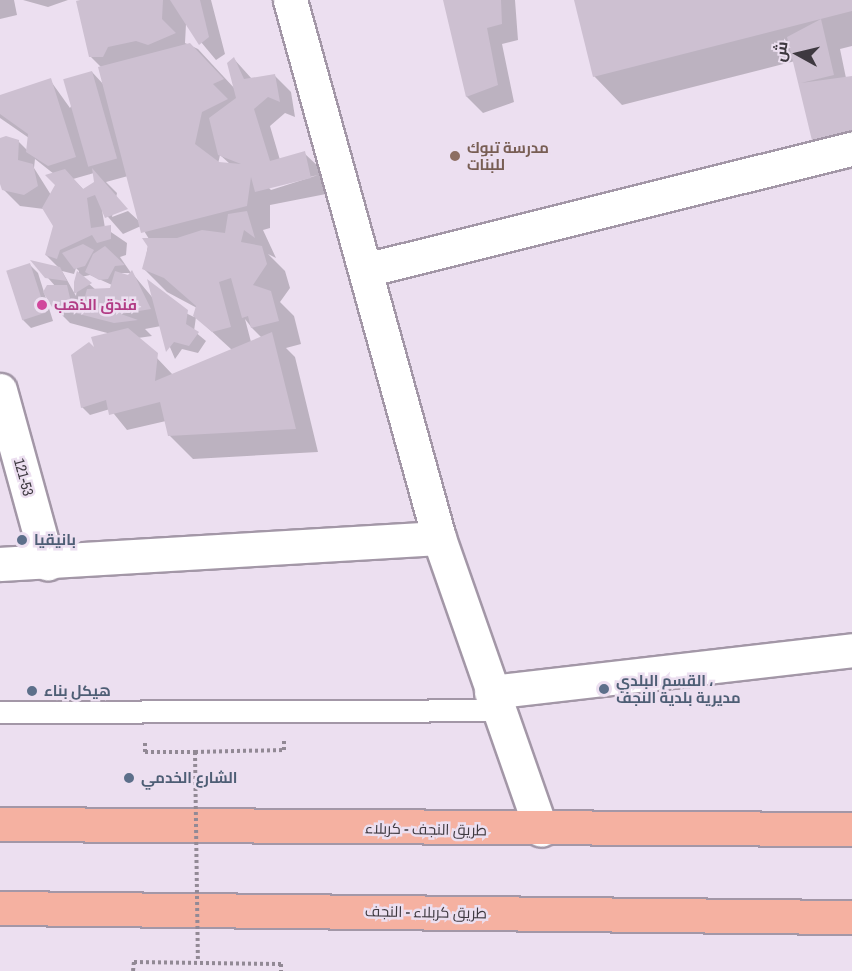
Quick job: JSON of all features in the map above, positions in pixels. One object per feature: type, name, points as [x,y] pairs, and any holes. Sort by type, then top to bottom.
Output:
[{"type":"highway","name":"طريق النجف - کربلاء","points":[[0,824],[541,830],[852,829]]},
{"type":"highway","name":"طريق کربلاء - النجف","points":[[0,908],[852,916]]},
{"type":"street","points":[[290,0],[369,269],[439,538],[494,701],[541,830]]},
{"type":"street","points":[[369,269],[852,148]]},
{"type":"street","name":"121-53","points":[[0,390],[48,564]]},
{"type":"street","points":[[0,564],[48,564],[439,538]]},
{"type":"street","points":[[494,701],[852,650]]},
{"type":"lane","points":[[0,712],[494,701]]},
{"type":"path","points":[[195,752],[198,962]]},
{"type":"path","points":[[133,971],[134,962],[281,964],[281,971]]},
{"type":"building","points":[[163,0],[162,19],[176,33],[148,45],[136,41],[108,47],[103,57],[89,57],[76,1]]},
{"type":"building","points":[[170,0],[200,0],[209,37],[199,45]]},
{"type":"building","points":[[443,0],[501,0],[502,24],[487,28],[498,85],[466,97]]},
{"type":"building","points":[[574,0],[852,0],[852,11],[593,77]]},
{"type":"building","points":[[821,19],[834,75],[801,83],[852,76],[852,149],[816,157],[787,37]]},
{"type":"building","points":[[190,43],[224,79],[213,84],[228,99],[202,112],[195,144],[219,162],[241,164],[218,155],[209,118],[236,98],[227,63],[234,57],[244,79],[275,74],[280,102],[268,97],[254,109],[270,161],[305,151],[311,178],[255,192],[251,177],[247,206],[141,233],[98,67]]},
{"type":"building","points":[[92,71],[117,158],[88,167],[63,79]]},
{"type":"building","points":[[51,78],[76,157],[48,166],[26,152],[28,134],[0,114],[0,95]]},
{"type":"building","points":[[6,136],[19,140],[18,160],[33,164],[38,186],[24,195],[2,190],[0,184],[0,138]]},
{"type":"building","points":[[92,168],[128,209],[105,218],[95,195],[87,198],[91,228],[111,225],[111,239],[97,243],[92,235],[60,250],[57,259],[45,255],[53,226],[42,208],[55,185],[45,175],[65,169],[83,189],[94,182]]},
{"type":"building","points":[[247,211],[255,238],[244,230],[241,242],[262,246],[267,264],[253,285],[271,291],[279,321],[251,328],[248,316],[242,318],[231,278],[219,282],[231,327],[212,332],[193,316],[196,306],[164,278],[142,269],[148,247],[142,238],[177,238],[202,230],[225,233],[228,214]]},
{"type":"building","points":[[83,244],[94,250],[85,266],[74,269],[62,253]]},
{"type":"building","points":[[105,246],[125,265],[115,266],[108,279],[99,280],[85,272],[93,254]]},
{"type":"building","points":[[30,260],[60,267],[67,281],[45,278]]},
{"type":"building","points":[[30,263],[46,312],[22,320],[6,271]]},
{"type":"building","points":[[132,270],[151,309],[121,314],[138,320],[114,323],[52,307],[43,292],[47,285],[67,285],[70,298],[84,300],[87,289],[110,288],[115,271],[128,275]]},
{"type":"building","points":[[77,271],[92,283],[74,294],[74,282]]},
{"type":"building","points":[[147,279],[188,310],[186,324],[199,332],[189,346],[174,342],[166,352]]},
{"type":"building","points":[[128,328],[158,353],[155,381],[272,332],[296,429],[168,436],[160,402],[109,415],[106,400],[81,408],[71,355],[89,342],[94,347],[91,337]]},
{"type":"place","name":"مدرسة تبوك للبنات","points":[[455,156]]},
{"type":"place","name":"فندق الذهب","points":[[42,305]]},
{"type":"place","name":"بانيقيا","points":[[22,540]]},
{"type":"place","name":"القسم البلدي ، مديرية بلدية النجف","points":[[604,689]]},
{"type":"place","name":"هيكل بناء","points":[[32,691]]},
{"type":"place","name":"الشارع الخدمي","points":[[129,778]]}]
